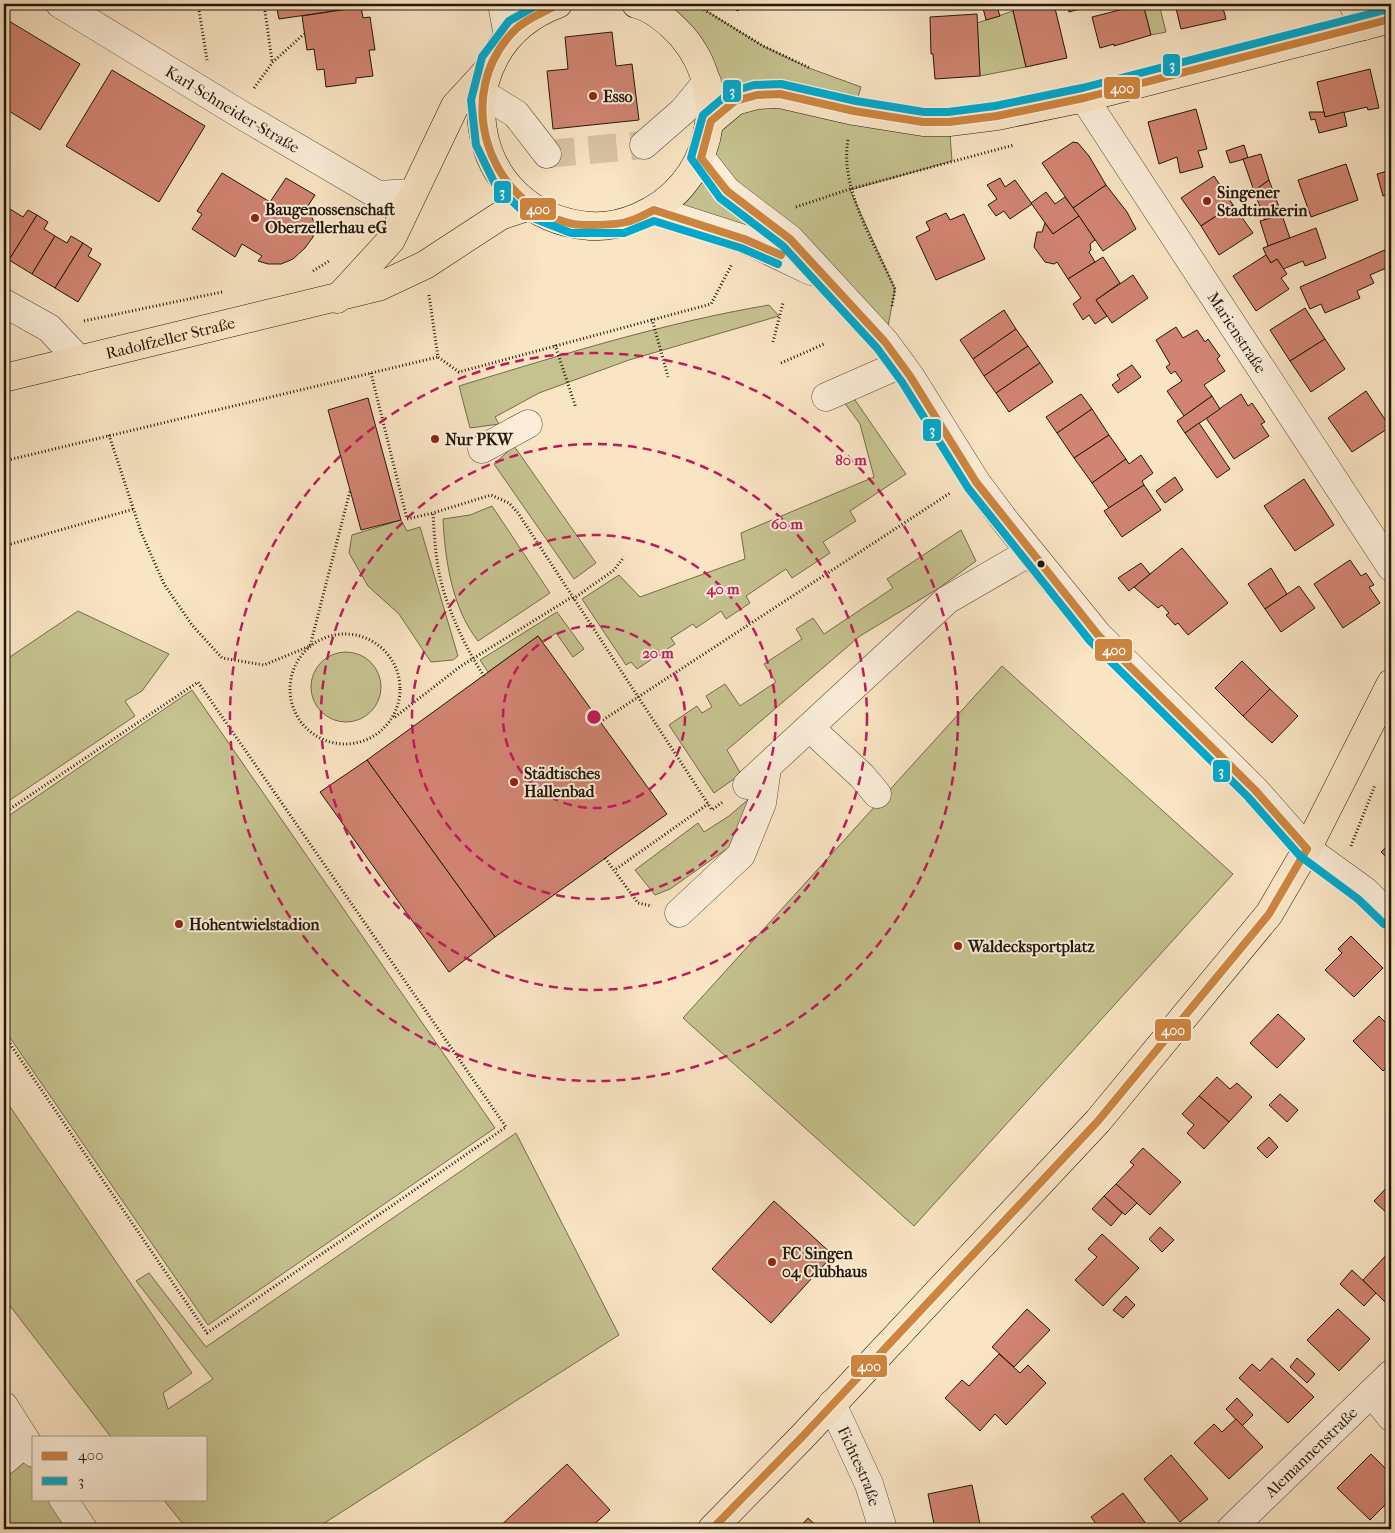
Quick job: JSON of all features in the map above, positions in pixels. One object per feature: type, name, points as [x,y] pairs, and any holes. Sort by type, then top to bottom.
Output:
[{"type":"main road","points":[[543,6],[508,36],[484,82],[480,115],[483,137],[490,158],[510,188],[530,206],[559,220],[592,226],[624,222],[654,210],[681,188],[701,158],[711,121],[707,82],[693,50],[670,23],[636,4]]},
{"type":"main road","points":[[711,121],[735,101],[757,95],[780,94],[854,111],[931,122],[949,122],[997,116],[1084,98],[1359,15],[1391,19]]},
{"type":"main road","points":[[336,299],[391,240],[455,106],[484,82]]},
{"type":"main road","name":"Radolfzeller Straße","points":[[4,378],[336,299],[378,287],[417,269],[500,216],[530,206]]},
{"type":"main road","points":[[712,1529],[1098,1121],[1268,914],[1307,849],[1391,682]]},
{"type":"street","name":"Karl-Schneider-Straße","points":[[60,4],[378,195],[412,193]]},
{"type":"street","points":[[502,4],[508,36]]},
{"type":"street","points":[[484,82],[516,114],[547,154]]},
{"type":"street","points":[[644,146],[683,111],[707,82]]},
{"type":"street","name":"Marienstraße","points":[[1084,98],[1391,567]]},
{"type":"street","points":[[701,158],[727,190],[790,239],[832,282],[884,342],[901,364],[976,482],[1098,635],[1228,766],[1255,790],[1307,849],[1365,891],[1391,917]]},
{"type":"street","points":[[654,210],[744,239],[785,257],[832,282]]},
{"type":"street","points":[[4,303],[49,328],[79,360]]},
{"type":"street","points":[[826,396],[901,364]]},
{"type":"street","points":[[482,449],[528,424]]},
{"type":"street","points":[[679,913],[741,855],[762,803],[757,776],[947,600],[1030,552]]},
{"type":"street","points":[[810,728],[862,776],[877,794]]},
{"type":"street","points":[[1382,1383],[1391,1418]]},
{"type":"street","name":"Alemannenstraße","points":[[1231,1529],[1382,1383]]},
{"type":"street","name":"Fichtestraße","points":[[832,1404],[869,1484],[883,1529]]},
{"type":"street","points":[[4,1406],[30,1447],[4,1460]]},
{"type":"street","points":[[64,1500],[83,1529]]},
{"type":"path","points":[[198,4],[214,98]]},
{"type":"path","points":[[264,4],[272,62]]},
{"type":"path","points":[[256,83],[272,62],[304,34]]},
{"type":"path","points":[[763,218],[850,190],[1017,144]]},
{"type":"path","points":[[850,190],[895,289],[884,342]]},
{"type":"path","points":[[4,461],[438,357],[459,372],[711,304],[744,239]]},
{"type":"path","points":[[303,274],[332,260]]},
{"type":"path","points":[[49,328],[230,290]]},
{"type":"path","points":[[772,342],[783,303]]},
{"type":"path","points":[[652,319],[668,377]]},
{"type":"path","points":[[781,363],[824,344]]},
{"type":"path","points":[[555,345],[576,408]]},
{"type":"path","points":[[371,373],[407,519],[491,495],[509,503],[518,513],[712,810],[721,803]]},
{"type":"path","points":[[109,435],[141,532],[164,584],[192,625],[222,658],[264,665],[310,646],[326,636],[346,634],[365,637],[381,647],[394,662],[400,680],[400,699],[393,718]]},
{"type":"path","points":[[350,491],[310,646],[297,660],[291,677],[289,694],[293,711],[309,731],[331,743],[349,745],[366,741],[380,732],[393,718],[472,659],[614,570],[624,556]]},
{"type":"path","points":[[600,722],[940,498]]},
{"type":"path","points":[[4,546],[134,509]]},
{"type":"path","points":[[433,513],[438,568],[448,605],[472,659],[484,676]]},
{"type":"path","points":[[4,813],[198,682],[506,1127],[207,1333],[4,1036]]},
{"type":"path","points":[[1339,872],[1375,784]]},
{"type":"path","points":[[616,869],[708,804]]},
{"type":"path","points":[[605,858],[616,869],[638,903],[679,913]]},
{"type":"shaded area","points":[[641,4],[695,4],[763,46],[809,68],[861,87],[854,110],[949,122],[952,161],[850,190],[895,289],[885,342],[832,282],[654,210],[681,188],[707,82]]},
{"type":"shaded area","points":[[1143,4],[1159,4],[1166,32],[1151,35]]},
{"type":"shaded area","points":[[1013,11],[1026,67],[980,76],[977,23]]},
{"type":"shaded area","points":[[769,305],[779,316],[629,360],[539,393],[495,417],[499,424],[470,428],[459,386],[651,330]]},
{"type":"shaded area","points":[[853,397],[906,474],[850,511],[856,521],[823,542],[830,553],[792,578],[786,569],[746,596],[750,603],[726,619],[721,611],[696,628],[693,624],[671,638],[675,644],[637,669],[631,662],[626,665],[582,599],[619,575],[640,597],[745,559],[741,533],[874,477],[860,424],[844,402]]},
{"type":"shaded area","points":[[514,446],[596,563],[574,579],[494,464]]},
{"type":"shaded area","points":[[492,506],[550,593],[478,641],[469,628],[456,599],[448,567],[443,519],[470,515]]},
{"type":"shaded area","points":[[401,520],[407,531],[420,527],[458,656],[453,660],[431,662],[399,614],[368,586],[349,553],[352,535]]},
{"type":"shaded area","points":[[961,530],[976,561],[939,588],[860,636],[727,750],[741,774],[714,793],[669,725],[697,706],[702,713],[712,707],[706,696],[725,684],[740,706],[776,682],[764,664],[802,639],[796,629],[813,618],[824,634],[893,588],[887,579]]},
{"type":"shaded area","points":[[78,611],[169,654],[142,691],[125,701],[135,716],[4,804],[4,661]]},
{"type":"shaded area","points":[[557,612],[584,649],[573,657],[556,633],[543,642],[538,636],[488,672],[480,660]]},
{"type":"shaded area","points":[[339,652],[353,652],[366,658],[375,667],[381,680],[379,700],[371,712],[353,722],[339,722],[326,716],[317,707],[311,694],[311,680],[317,667],[326,658]]},
{"type":"shaded area","name":"Waldecksportplatz","points":[[1002,666],[1233,874],[914,1226],[683,1018]]},
{"type":"shaded area","name":"Hohentwielstadion","points":[[192,690],[495,1128],[208,1325],[4,1029],[4,819]]},
{"type":"shaded area","points":[[750,798],[735,843],[670,889],[655,895],[635,870],[698,823],[704,832],[729,816]]},
{"type":"shaded area","points":[[4,1098],[192,1373],[163,1393],[168,1409],[213,1379],[136,1281],[149,1273],[206,1347],[516,1133],[619,1335],[315,1529],[187,1529],[164,1500],[208,1500],[208,1436],[110,1436],[4,1298]]},
{"type":"shaded area","points":[[4,1406],[32,1450],[32,1500],[64,1500],[83,1529],[4,1529]]},
{"type":"building","points":[[276,4],[339,4],[340,10],[279,19]]},
{"type":"building","points":[[726,4],[742,4],[738,11]]},
{"type":"building","points":[[982,4],[996,4],[1000,16],[986,20]]},
{"type":"building","points":[[1021,4],[1054,4],[1067,58],[1026,67],[1012,6]]},
{"type":"building","points":[[1067,4],[1097,4],[1069,12]]},
{"type":"building","points":[[1143,4],[1151,35],[1114,46],[1114,44],[1100,48],[1092,17]]},
{"type":"building","points":[[1175,4],[1222,4],[1226,19],[1181,29]]},
{"type":"building","points":[[1261,4],[1286,4],[1263,9]]},
{"type":"building","points":[[361,7],[363,18],[370,17],[375,50],[369,50],[373,76],[356,78],[356,83],[326,87],[324,69],[317,70],[314,49],[307,50],[302,16]]},
{"type":"building","points":[[977,14],[980,76],[935,79],[933,54],[931,54],[930,17]]},
{"type":"building","points":[[4,18],[80,64],[40,130],[4,108]]},
{"type":"building","name":"Esso","points":[[612,32],[616,66],[632,64],[639,120],[553,129],[547,71],[568,69],[565,37]]},
{"type":"building","points":[[1370,69],[1379,108],[1368,110],[1367,107],[1325,117],[1317,82]]},
{"type":"building","points":[[112,70],[205,126],[159,202],[66,146]]},
{"type":"building","points":[[1196,109],[1207,149],[1198,151],[1203,167],[1180,173],[1177,157],[1159,164],[1148,122]]},
{"type":"building","points":[[1309,112],[1324,112],[1325,117],[1344,112],[1347,126],[1319,133],[1315,119],[1311,120]]},
{"type":"building","points":[[1073,142],[1078,143],[1089,156],[1106,185],[1073,208],[1042,163]]},
{"type":"building","points":[[1244,145],[1248,158],[1230,163],[1226,151]]},
{"type":"building","points":[[1261,154],[1269,180],[1254,191],[1243,159]]},
{"type":"building","points":[[1346,164],[1358,200],[1311,217],[1298,180]]},
{"type":"building","points":[[1391,170],[1391,194],[1383,196],[1377,174]]},
{"type":"building","name":"Baugenossenschaft Oberzellerhau eG","points":[[222,173],[270,202],[286,178],[315,195],[304,212],[307,214],[309,211],[314,222],[313,237],[305,248],[293,259],[281,264],[268,264],[258,261],[262,256],[242,244],[235,257],[192,229],[202,214],[197,211]]},
{"type":"building","name":"Singener Stadtimkerin","points":[[1214,176],[1233,205],[1201,226],[1181,198]]},
{"type":"building","points":[[1000,178],[1005,187],[1015,180],[1032,204],[1010,219],[1004,211],[996,216],[988,205],[997,199],[987,185]]},
{"type":"building","points":[[1269,180],[1282,215],[1265,221],[1254,191]]},
{"type":"building","points":[[1106,185],[1127,212],[1136,229],[1103,251],[1073,208]]},
{"type":"building","points":[[1046,192],[1055,204],[1065,197],[1079,216],[1053,234],[1031,203]]},
{"type":"building","points":[[1233,205],[1253,233],[1219,255],[1201,226]]},
{"type":"building","points":[[10,209],[23,217],[28,210],[37,215],[9,260],[4,257],[4,218]]},
{"type":"building","points":[[946,213],[950,220],[964,214],[985,259],[936,280],[916,237],[930,230],[926,222]]},
{"type":"building","points":[[37,215],[48,222],[44,229],[55,236],[32,274],[9,260]]},
{"type":"building","points":[[1282,215],[1290,238],[1268,246],[1260,221]]},
{"type":"building","points":[[1079,216],[1095,240],[1090,244],[1091,250],[1089,252],[1095,262],[1068,279],[1057,262],[1054,264],[1045,262],[1034,247],[1037,232],[1042,232],[1045,223],[1053,234]]},
{"type":"building","points":[[1316,228],[1326,258],[1305,266],[1303,261],[1283,269],[1277,259],[1271,263],[1263,248]]},
{"type":"building","points":[[55,236],[67,243],[71,236],[83,243],[55,288],[32,274]]},
{"type":"building","points":[[83,243],[92,249],[88,256],[101,264],[78,302],[55,288]]},
{"type":"building","points":[[1387,249],[1391,266],[1370,275],[1374,283],[1357,291],[1360,298],[1325,313],[1321,304],[1310,309],[1300,287]]},
{"type":"building","points":[[1266,255],[1271,263],[1277,259],[1287,274],[1281,278],[1289,289],[1256,311],[1233,276]]},
{"type":"building","points":[[1103,257],[1120,283],[1096,300],[1107,316],[1095,324],[1089,315],[1083,320],[1073,304],[1081,298],[1068,279]]},
{"type":"building","points":[[1133,275],[1148,298],[1112,323],[1096,300]]},
{"type":"building","points":[[1305,308],[1325,339],[1290,361],[1270,330]]},
{"type":"building","points":[[1004,310],[1016,329],[973,359],[960,340]]},
{"type":"building","points":[[1176,327],[1183,338],[1197,330],[1205,342],[1208,339],[1220,356],[1217,359],[1225,371],[1204,385],[1212,396],[1184,416],[1167,391],[1182,381],[1175,371],[1171,374],[1166,367],[1170,364],[1156,340]]},
{"type":"building","points":[[1016,329],[1028,346],[984,376],[973,359]]},
{"type":"building","points":[[1325,339],[1345,369],[1311,392],[1290,361]]},
{"type":"building","points":[[1028,346],[1040,363],[996,393],[984,376]]},
{"type":"building","points":[[1040,363],[1053,382],[1009,412],[996,393]]},
{"type":"building","points":[[1132,365],[1141,377],[1118,393],[1112,385],[1120,379],[1117,375]]},
{"type":"building","points":[[1366,391],[1390,427],[1352,452],[1328,418]]},
{"type":"building","points":[[1081,394],[1092,409],[1057,433],[1046,417]]},
{"type":"building","points":[[1241,394],[1248,406],[1252,403],[1265,422],[1261,424],[1269,436],[1234,459],[1206,418]]},
{"type":"building","points":[[1212,396],[1220,409],[1185,433],[1177,421]]},
{"type":"building","points":[[368,398],[401,520],[361,530],[328,410]]},
{"type":"building","points":[[1092,409],[1109,435],[1074,458],[1057,433]]},
{"type":"building","points":[[1199,423],[1230,469],[1217,478],[1185,433]]},
{"type":"building","points":[[1109,435],[1126,459],[1092,483],[1074,458]]},
{"type":"building","points":[[1141,455],[1153,473],[1142,481],[1144,485],[1109,508],[1092,483],[1126,459],[1129,464]]},
{"type":"building","points":[[1175,477],[1183,490],[1165,503],[1156,491]]},
{"type":"building","points":[[1304,479],[1334,525],[1295,551],[1264,506]]},
{"type":"building","points":[[1144,485],[1161,510],[1122,537],[1104,511]]},
{"type":"building","points":[[1182,548],[1228,603],[1188,635],[1178,623],[1175,625],[1166,615],[1169,613],[1162,605],[1158,608],[1134,587]]},
{"type":"building","points":[[1350,560],[1361,576],[1366,573],[1374,585],[1369,587],[1380,603],[1343,628],[1314,584]]},
{"type":"building","points":[[1141,563],[1150,574],[1129,591],[1118,578]]},
{"type":"building","points":[[1271,568],[1287,594],[1265,609],[1248,584]]},
{"type":"building","points":[[1299,586],[1315,608],[1281,632],[1265,609]]},
{"type":"building","name":"Städtisches Hallenbad","points":[[538,636],[667,814],[495,937],[367,760]]},
{"type":"building","points":[[1242,661],[1270,689],[1243,716],[1215,688]]},
{"type":"building","points":[[1270,689],[1298,716],[1272,743],[1243,716]]},
{"type":"building","points":[[367,760],[495,937],[449,972],[320,792]]},
{"type":"building","points":[[1391,842],[1391,861],[1381,852]]},
{"type":"building","points":[[1351,936],[1383,968],[1354,997],[1325,970],[1342,953],[1338,949]]},
{"type":"building","points":[[1278,1014],[1305,1039],[1277,1068],[1250,1043]]},
{"type":"building","points":[[1379,1016],[1391,1028],[1391,1063],[1383,1071],[1353,1041]]},
{"type":"building","points":[[1217,1077],[1230,1089],[1237,1083],[1252,1097],[1229,1122],[1199,1096]]},
{"type":"building","points":[[1280,1094],[1298,1110],[1287,1122],[1269,1105]]},
{"type":"building","points":[[1199,1096],[1229,1122],[1204,1149],[1187,1133],[1194,1125],[1182,1114]]},
{"type":"building","points":[[1269,1137],[1278,1147],[1267,1158],[1257,1148]]},
{"type":"building","points":[[1143,1148],[1181,1182],[1150,1215],[1116,1184],[1134,1165],[1130,1162]]},
{"type":"building","points":[[1391,1183],[1391,1217],[1374,1201]]},
{"type":"building","points":[[1116,1184],[1137,1203],[1125,1215],[1104,1196]]},
{"type":"building","points":[[1104,1196],[1122,1213],[1111,1226],[1092,1209]]},
{"type":"building","name":"FC Singen 04 Clubhaus","points":[[774,1201],[833,1255],[771,1323],[712,1269]]},
{"type":"building","points":[[1160,1227],[1174,1240],[1162,1252],[1149,1239]]},
{"type":"building","points":[[1102,1234],[1139,1268],[1103,1306],[1075,1280],[1097,1257],[1088,1249]]},
{"type":"building","points":[[1391,1250],[1391,1308],[1363,1280]]},
{"type":"building","points":[[1352,1270],[1376,1293],[1364,1306],[1340,1284]]},
{"type":"building","points":[[1126,1296],[1135,1305],[1123,1318],[1113,1310]]},
{"type":"building","points":[[1027,1309],[1050,1330],[1014,1367],[992,1347]]},
{"type":"building","points":[[1338,1309],[1370,1339],[1339,1371],[1307,1340]]},
{"type":"building","points":[[999,1354],[1020,1373],[1028,1365],[1046,1383],[1006,1425],[995,1414],[980,1431],[945,1398],[962,1380],[969,1386]]},
{"type":"building","points":[[1272,1358],[1314,1397],[1288,1423],[1239,1378],[1252,1364],[1260,1371]]},
{"type":"building","points":[[1297,1358],[1315,1374],[1307,1383],[1290,1367]]},
{"type":"building","points":[[1237,1398],[1253,1415],[1242,1426],[1226,1409]]},
{"type":"building","points":[[1236,1419],[1263,1447],[1229,1479],[1194,1443],[1214,1424],[1222,1432]]},
{"type":"building","points":[[1371,1454],[1391,1474],[1391,1499],[1370,1520],[1337,1488]]},
{"type":"building","points":[[1171,1455],[1208,1499],[1180,1522],[1144,1479]]},
{"type":"building","points":[[567,1464],[610,1510],[589,1529],[497,1529]]},
{"type":"building","points":[[972,1485],[981,1529],[935,1529],[928,1494]]},
{"type":"building","points":[[1123,1493],[1150,1529],[1100,1529],[1091,1517]]},
{"type":"building","points":[[808,1518],[820,1529],[798,1529]]},
{"type":"tunnel","points":[[547,154],[644,145]]},
{"type":"transit line","name":"3","points":[[539,4],[509,21],[482,57],[471,100],[476,145],[496,186],[528,216],[571,233],[624,233],[654,221],[741,248],[778,264]]},
{"type":"transit line","name":"400","points":[[558,4],[516,29],[496,55],[485,83],[483,113],[488,143],[500,171],[518,194],[543,213],[573,224],[621,223],[633,220],[654,210],[744,239],[781,255]]},
{"type":"transit line","name":"3","points":[[1384,924],[1358,899],[1300,856],[1248,797],[1090,641],[968,488],[902,382],[877,348],[783,246],[720,198],[691,158],[703,115],[730,92],[754,85],[781,84],[856,101],[924,112],[948,112],[995,106],[1082,88],[1389,9]]},
{"type":"transit line","name":"400","points":[[1307,849],[1255,790],[1098,635],[976,482],[910,376],[885,342],[790,239],[727,191],[701,158],[711,121],[735,101],[757,95],[780,94],[854,111],[923,122],[949,122],[997,116],[1084,98],[1391,19]]},
{"type":"transit line","name":"400","points":[[712,1529],[803,1436],[1098,1121],[1269,914],[1307,849]]},
{"type":"place","name":"Esso","points":[[593,96]]},
{"type":"place","name":"Singener Stadtimkerin","points":[[1207,201]]},
{"type":"place","name":"Baugenossenschaft Oberzellerhau eG","points":[[255,218]]},
{"type":"place","name":"Nur PKW","points":[[435,439]]},
{"type":"place","name":"Städtisches Hallenbad","points":[[514,782]]},
{"type":"place","name":"Hohentwielstadion","points":[[179,924]]},
{"type":"place","name":"Waldecksportplatz","points":[[958,946]]},
{"type":"place","name":"FC Singen 04 Clubhaus","points":[[772,1262]]}]
